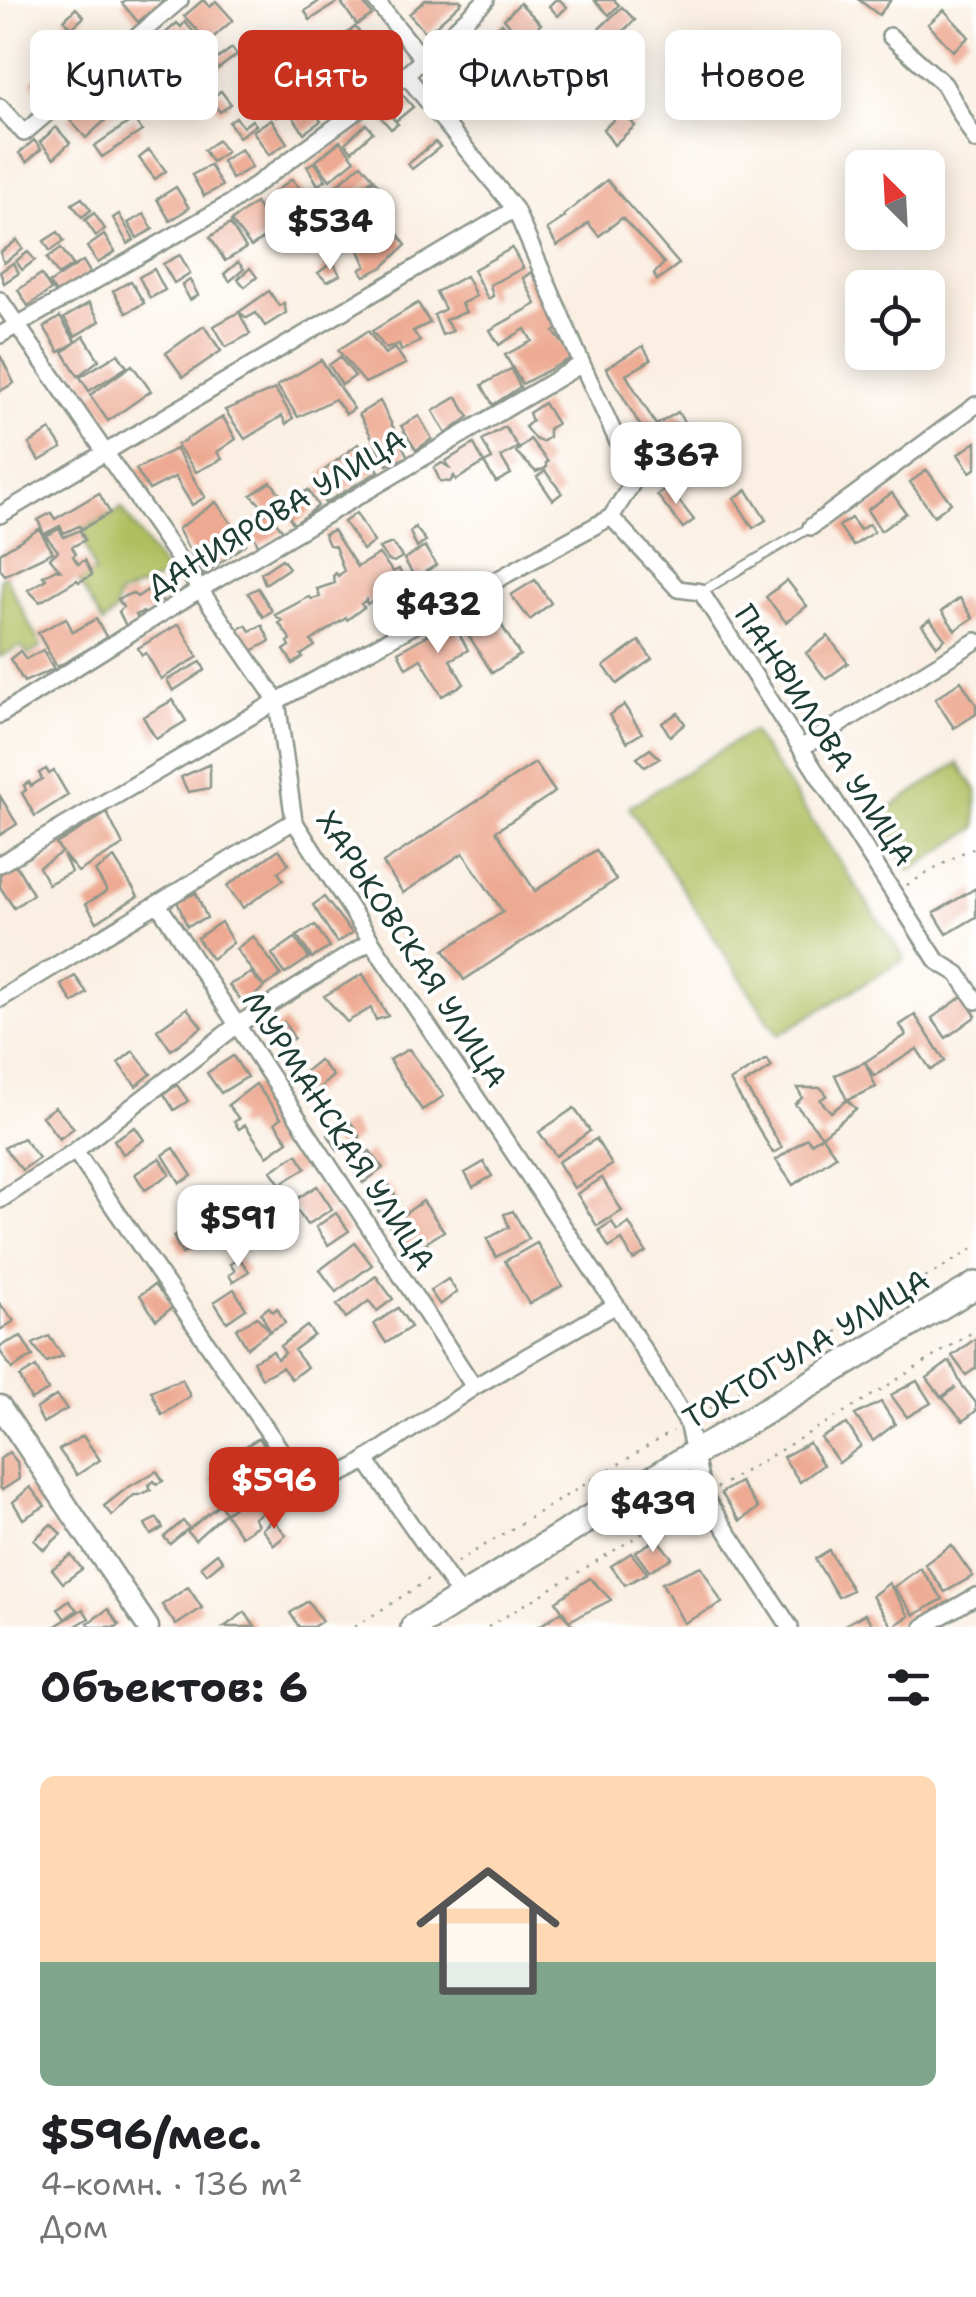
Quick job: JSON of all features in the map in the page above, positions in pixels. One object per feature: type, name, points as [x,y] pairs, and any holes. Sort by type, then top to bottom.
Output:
[{"type":"highway","name":"ТОКТОГУЛА УЛИЦА","points":[[414,1627],[976,1285]]},
{"type":"main road","points":[[0,1406],[148,1627]]},
{"type":"street","points":[[0,107],[24,133],[180,0]]},
{"type":"street","points":[[0,335],[231,203],[423,60],[375,0]]},
{"type":"street","points":[[454,30],[486,0]]},
{"type":"street","points":[[890,36],[944,84],[976,141]]},
{"type":"street","points":[[0,864],[277,701],[612,518],[636,478],[515,209],[406,75]]},
{"type":"street","points":[[0,515],[515,209]]},
{"type":"street","name":"ХАРЬКОВСКАЯ УЛИЦА","points":[[0,300],[277,701],[294,821],[616,1304],[687,1422],[704,1496],[790,1627]]},
{"type":"street","name":"ДАНИЯРОВА УЛИЦА","points":[[0,714],[199,590],[582,364]]},
{"type":"street","points":[[811,527],[976,405]]},
{"type":"street","name":"ПАНФИЛОВА УЛИЦА","points":[[612,518],[678,589],[701,592],[937,961],[958,974],[976,1001]]},
{"type":"street","points":[[801,748],[976,641]]},
{"type":"street","points":[[0,999],[294,821]]},
{"type":"street","name":"МУРМАНСКАЯ УЛИЦА","points":[[158,904],[474,1388]]},
{"type":"street","points":[[0,1200],[75,1151],[237,1025],[371,941]]},
{"type":"street","points":[[75,1151],[295,1472],[323,1482],[366,1460],[474,1388],[616,1304]]},
{"type":"street","points":[[366,1460],[462,1598]]},
{"type":"street","points":[[923,1627],[976,1596]]},
{"type":"lane","points":[[701,592],[811,527]]},
{"type":"path","points":[[894,893],[976,848]]},
{"type":"path","points":[[355,1627],[442,1570],[976,1247]]},
{"type":"path","points":[[488,1627],[976,1330]]},
{"type":"green space","points":[[122,508],[168,576],[118,596],[115,612],[103,624],[79,582],[95,572],[86,547],[85,529]]},
{"type":"green space","points":[[5,575],[41,647],[28,655],[21,646],[0,657],[0,579]]},
{"type":"green space","points":[[752,731],[905,959],[778,1035],[629,807]]},
{"type":"green space","points":[[958,763],[976,790],[976,828],[910,871],[875,817]]},
{"type":"building","points":[[165,0],[138,22],[122,3]]},
{"type":"building","points":[[203,0],[210,7],[216,1],[233,20],[218,33],[218,30],[197,30],[184,16]]},
{"type":"building","points":[[321,0],[341,0],[310,20],[305,11]]},
{"type":"building","points":[[361,0],[372,15],[357,25],[342,4]]},
{"type":"building","points":[[425,0],[462,2],[431,30],[423,30],[409,14]]},
{"type":"building","points":[[555,0],[567,7],[558,16],[549,6]]},
{"type":"building","points":[[594,0],[614,0],[619,5],[609,15]]},
{"type":"building","points":[[859,0],[891,0],[879,15]]},
{"type":"building","points":[[520,3],[541,24],[535,30],[514,30],[504,19]]},
{"type":"building","points":[[622,7],[635,20],[624,30],[598,30]]},
{"type":"building","points":[[76,8],[84,17],[72,28],[64,20]]},
{"type":"building","points":[[944,10],[969,37],[953,51],[928,24]]},
{"type":"building","points":[[185,22],[192,30],[169,30],[177,23],[181,27]]},
{"type":"building","points":[[232,48],[237,55],[218,69],[218,58]]},
{"type":"building","points":[[221,91],[231,104],[220,112],[218,109]]},
{"type":"building","points":[[403,95],[413,107],[403,115]]},
{"type":"building","points":[[236,117],[243,127],[252,120],[256,125],[239,137],[229,122]]},
{"type":"building","points":[[70,120],[106,120],[86,138]]},
{"type":"building","points":[[133,120],[142,131],[102,157],[94,146]]},
{"type":"building","points":[[272,120],[287,143],[269,155],[253,131]]},
{"type":"building","points":[[295,120],[320,120],[321,121],[304,133]]},
{"type":"building","points":[[383,120],[398,124],[391,129]]},
{"type":"building","points":[[614,120],[630,120],[635,126],[614,145],[603,129]]},
{"type":"building","points":[[366,124],[373,132],[352,151],[345,143]]},
{"type":"building","points":[[56,127],[70,143],[54,158],[40,142]]},
{"type":"building","points":[[34,140],[41,149],[27,162],[19,153]]},
{"type":"building","points":[[218,140],[226,152],[212,162],[204,150]]},
{"type":"building","points":[[340,141],[355,160],[330,180],[316,161]]},
{"type":"building","points":[[435,142],[440,147],[412,169],[408,164]]},
{"type":"building","points":[[241,149],[252,167],[232,179],[222,161]]},
{"type":"building","points":[[149,150],[166,171],[155,179],[139,158]]},
{"type":"building","points":[[315,162],[326,180],[318,185],[307,166]]},
{"type":"building","points":[[361,164],[373,178],[354,195],[348,189],[342,195],[335,187]]},
{"type":"building","points":[[210,165],[222,186],[204,196],[192,175]]},
{"type":"building","points":[[292,179],[306,196],[287,212],[272,194]]},
{"type":"building","points":[[374,180],[386,194],[376,202],[364,189]]},
{"type":"building","points":[[607,180],[679,264],[657,280],[654,274],[664,263],[622,218],[599,236],[588,223],[557,246],[547,229]]},
{"type":"building","points":[[176,187],[189,208],[170,221],[157,199]]},
{"type":"building","points":[[82,198],[91,210],[82,217],[72,204]]},
{"type":"building","points":[[255,203],[275,230],[251,247],[231,221]]},
{"type":"building","points":[[94,213],[105,229],[96,236],[85,220]]},
{"type":"building","points":[[335,213],[340,221],[324,229],[319,221]]},
{"type":"building","points":[[119,214],[134,240],[128,244],[113,218]]},
{"type":"building","points":[[144,214],[153,229],[137,238],[128,223]]},
{"type":"building","points":[[230,224],[246,248],[225,261],[210,237]]},
{"type":"building","points":[[393,227],[406,245],[383,267],[365,276],[360,270],[366,266],[358,248]]},
{"type":"building","points":[[58,232],[64,241],[50,251],[44,241]]},
{"type":"building","points":[[104,235],[115,252],[98,263],[87,247]]},
{"type":"building","points":[[17,240],[23,249],[4,263],[0,253]]},
{"type":"building","points":[[61,248],[73,265],[58,275],[47,258]]},
{"type":"building","points":[[512,248],[523,268],[490,285],[493,296],[488,299],[473,270]]},
{"type":"building","points":[[28,252],[35,260],[22,270],[16,261]]},
{"type":"building","points":[[180,255],[190,273],[174,283],[163,264]]},
{"type":"building","points":[[83,261],[91,274],[57,295],[49,283]]},
{"type":"building","points":[[238,262],[244,269],[230,281],[224,274]]},
{"type":"building","points":[[333,262],[340,275],[327,282],[318,273]]},
{"type":"building","points":[[13,263],[19,273],[4,283],[0,272]]},
{"type":"building","points":[[250,268],[257,277],[245,287],[238,279]]},
{"type":"building","points":[[154,269],[165,290],[150,298],[139,277]]},
{"type":"building","points":[[531,272],[562,327],[554,332],[573,357],[522,384],[505,355],[532,341],[525,329],[499,345],[490,330],[536,304],[523,278]]},
{"type":"building","points":[[41,274],[51,290],[28,306],[18,290]]},
{"type":"building","points":[[466,276],[476,296],[461,304],[466,312],[445,320],[453,331],[442,335],[434,315],[445,309],[436,292]]},
{"type":"building","points":[[190,280],[198,295],[190,300],[182,285]]},
{"type":"building","points":[[131,281],[144,303],[126,313],[113,291]]},
{"type":"building","points":[[269,291],[279,306],[284,303],[286,313],[265,326],[256,313],[247,318],[239,312]]},
{"type":"building","points":[[89,303],[100,321],[75,336],[64,318]]},
{"type":"building","points":[[418,303],[430,323],[413,331],[420,341],[401,351],[399,344],[386,349],[372,331]]},
{"type":"building","points":[[239,312],[250,334],[226,347],[214,326]]},
{"type":"building","points":[[60,317],[76,342],[59,352],[44,327]]},
{"type":"building","points":[[204,326],[221,351],[183,377],[166,353]]},
{"type":"building","points":[[368,331],[385,354],[395,348],[406,364],[365,383],[338,350]]},
{"type":"building","points":[[84,336],[99,360],[78,376],[63,352]]},
{"type":"building","points":[[643,346],[651,360],[626,375],[656,425],[678,412],[703,454],[679,468],[674,480],[659,474],[647,437],[606,368]]},
{"type":"building","points":[[118,354],[127,367],[89,391],[80,377]]},
{"type":"building","points":[[0,355],[14,383],[0,391]]},
{"type":"building","points":[[340,357],[355,376],[342,385],[329,365]]},
{"type":"building","points":[[321,360],[354,409],[346,414],[335,399],[298,417],[277,386]]},
{"type":"building","points":[[132,365],[151,391],[108,421],[90,395]]},
{"type":"building","points":[[511,369],[520,387],[493,405],[482,385]]},
{"type":"building","points":[[275,389],[293,418],[286,424],[282,416],[245,439],[225,410]]},
{"type":"building","points":[[457,397],[469,417],[446,434],[433,411]]},
{"type":"building","points":[[380,401],[408,457],[387,465],[359,414]]},
{"type":"building","points":[[544,403],[557,424],[549,428],[549,437],[542,442],[525,427],[532,421],[529,413]]},
{"type":"building","points":[[419,416],[432,439],[416,450],[401,426]]},
{"type":"building","points":[[223,417],[236,439],[217,452],[222,459],[196,472],[177,445]]},
{"type":"building","points":[[505,427],[518,447],[501,457],[511,474],[496,482],[484,463],[492,459],[482,440]]},
{"type":"building","points":[[50,430],[62,448],[39,461],[29,444]]},
{"type":"building","points":[[530,439],[548,462],[546,468],[536,472],[516,452]]},
{"type":"building","points":[[976,442],[976,468],[970,472],[958,454]]},
{"type":"building","points":[[358,444],[379,471],[325,503],[317,490],[325,480],[321,473]]},
{"type":"building","points":[[474,444],[484,463],[456,480],[454,476],[450,482],[440,481],[434,468],[442,463],[449,467],[446,461]]},
{"type":"building","points":[[176,449],[205,497],[192,505],[175,477],[149,490],[136,469]]},
{"type":"building","points":[[927,470],[951,503],[934,516],[910,482]]},
{"type":"building","points":[[545,471],[562,493],[553,500],[537,477]]},
{"type":"building","points":[[271,482],[284,499],[268,512],[251,495]]},
{"type":"building","points":[[668,487],[694,520],[683,528],[657,495]]},
{"type":"building","points":[[308,490],[318,506],[294,525],[283,505]]},
{"type":"building","points":[[747,490],[766,520],[753,528],[734,498]]},
{"type":"building","points":[[99,493],[110,513],[82,529],[79,526],[64,533],[60,526],[44,534],[38,520],[51,513],[55,519]]},
{"type":"building","points":[[892,493],[906,513],[881,531],[867,510]]},
{"type":"building","points":[[216,502],[246,544],[203,575],[178,529]]},
{"type":"building","points":[[268,512],[283,531],[259,546],[248,526]]},
{"type":"building","points":[[356,513],[374,542],[363,550],[344,522]]},
{"type":"building","points":[[851,518],[860,530],[869,524],[874,532],[853,546],[839,526]]},
{"type":"building","points":[[415,527],[426,541],[417,548],[410,532]]},
{"type":"building","points":[[39,529],[53,552],[5,575],[0,569],[0,553]]},
{"type":"building","points":[[59,529],[64,537],[80,530],[85,540],[72,547],[76,554],[73,556],[78,564],[85,560],[92,575],[40,602],[28,590],[46,579],[43,576],[60,570],[50,558],[58,551],[46,536]]},
{"type":"building","points":[[333,530],[357,567],[379,554],[393,572],[399,569],[403,577],[397,591],[380,601],[380,597],[367,604],[366,600],[361,604],[364,607],[347,620],[311,641],[315,646],[293,664],[284,650],[291,640],[275,615],[309,597],[320,597],[317,589],[335,583],[333,576],[344,571],[335,546],[329,545],[324,534]]},
{"type":"building","points":[[392,543],[402,557],[394,562],[379,548]]},
{"type":"building","points":[[425,547],[436,565],[415,578],[404,559]]},
{"type":"building","points":[[282,559],[289,568],[265,584],[261,573]]},
{"type":"building","points":[[535,580],[551,603],[530,620],[511,595]]},
{"type":"building","points":[[787,580],[807,606],[786,622],[766,597]]},
{"type":"building","points":[[151,588],[165,604],[147,616],[143,612],[136,615],[139,621],[126,626],[118,599],[132,593],[137,597]]},
{"type":"building","points":[[258,588],[272,611],[263,617],[248,593]]},
{"type":"building","points":[[960,598],[973,618],[955,630],[942,611]]},
{"type":"building","points":[[494,613],[520,655],[492,673],[466,631]]},
{"type":"building","points":[[66,618],[73,632],[96,619],[107,638],[57,667],[38,633]]},
{"type":"building","points":[[930,619],[945,639],[937,646],[922,625]]},
{"type":"building","points":[[452,621],[468,650],[450,660],[464,684],[442,696],[421,659],[406,668],[398,652]]},
{"type":"building","points":[[179,624],[198,657],[161,679],[146,653],[142,655],[138,648]]},
{"type":"building","points":[[246,625],[250,631],[262,625],[270,641],[248,653],[236,630]]},
{"type":"building","points":[[828,636],[848,663],[826,679],[806,653]]},
{"type":"building","points":[[639,641],[652,659],[617,684],[604,666]]},
{"type":"building","points":[[43,650],[54,669],[24,682],[10,659],[20,651],[26,659]]},
{"type":"building","points":[[201,662],[205,670],[173,691],[167,680]]},
{"type":"building","points":[[961,681],[976,704],[976,714],[954,728],[935,699]]},
{"type":"building","points":[[173,700],[186,721],[156,739],[143,717]]},
{"type":"building","points":[[624,705],[642,733],[627,742],[609,715]]},
{"type":"building","points":[[678,713],[685,724],[670,736],[662,723]]},
{"type":"building","points":[[650,749],[660,758],[645,767],[637,758]]},
{"type":"building","points":[[535,763],[555,792],[496,831],[535,891],[596,850],[616,880],[464,980],[444,950],[503,912],[463,853],[403,893],[383,863]]},
{"type":"building","points":[[210,764],[210,788],[188,792],[181,777]]},
{"type":"building","points":[[46,769],[49,774],[54,771],[68,795],[35,816],[22,793],[26,790],[24,785],[29,782],[31,786],[42,779],[39,773]]},
{"type":"building","points":[[0,796],[17,824],[0,835]]},
{"type":"building","points":[[107,813],[123,845],[78,872],[63,854],[71,872],[48,884],[39,867],[62,852],[56,844]]},
{"type":"building","points":[[279,849],[289,864],[278,872],[283,880],[243,908],[227,886]]},
{"type":"building","points":[[114,858],[138,896],[97,922],[86,904],[107,891],[95,871]]},
{"type":"building","points":[[16,865],[33,894],[14,908],[0,887],[0,874]]},
{"type":"building","points":[[976,888],[976,917],[947,934],[934,913]]},
{"type":"building","points":[[196,893],[207,918],[187,926],[177,901]]},
{"type":"building","points":[[324,897],[352,933],[337,943],[313,905]]},
{"type":"building","points":[[221,922],[233,943],[212,959],[197,938]]},
{"type":"building","points":[[315,925],[330,947],[312,958],[297,936]]},
{"type":"building","points":[[253,936],[281,975],[264,987],[236,949]]},
{"type":"building","points":[[295,938],[309,958],[285,974],[272,954]]},
{"type":"building","points":[[251,973],[264,987],[245,1005],[229,985]]},
{"type":"building","points":[[363,974],[388,1016],[376,1020],[371,1008],[347,1022],[324,996]]},
{"type":"building","points":[[75,976],[87,993],[73,1003],[61,985]]},
{"type":"building","points":[[963,996],[976,1016],[946,1038],[932,1018]]},
{"type":"building","points":[[187,1008],[202,1027],[171,1050],[157,1030]]},
{"type":"building","points":[[915,1015],[945,1061],[931,1070],[917,1049],[874,1076],[865,1062],[906,1035],[900,1025]]},
{"type":"building","points":[[284,1022],[294,1038],[277,1050],[266,1034]]},
{"type":"building","points":[[409,1049],[444,1096],[422,1110],[389,1060]]},
{"type":"building","points":[[133,1051],[151,1074],[136,1086],[118,1063]]},
{"type":"building","points":[[233,1056],[247,1077],[221,1093],[207,1073]]},
{"type":"building","points":[[767,1059],[772,1067],[744,1084],[782,1148],[773,1153],[730,1081]]},
{"type":"building","points":[[319,1060],[333,1076],[310,1096],[296,1079]]},
{"type":"building","points":[[865,1062],[876,1087],[847,1100],[835,1075]]},
{"type":"building","points":[[256,1084],[281,1118],[275,1123],[288,1141],[267,1156],[245,1125],[239,1129],[234,1122],[239,1119],[228,1105]]},
{"type":"building","points":[[177,1085],[188,1101],[174,1110],[164,1094]]},
{"type":"building","points":[[798,1088],[821,1088],[827,1095],[820,1100],[831,1112],[847,1100],[856,1109],[822,1136],[795,1104],[802,1098]]},
{"type":"building","points":[[55,1107],[74,1128],[59,1139],[42,1116]]},
{"type":"building","points":[[574,1108],[590,1131],[556,1156],[539,1132]]},
{"type":"building","points":[[350,1121],[360,1137],[338,1151],[328,1135]]},
{"type":"building","points":[[135,1127],[144,1140],[123,1154],[114,1140]]},
{"type":"building","points":[[822,1136],[836,1156],[793,1185],[776,1160],[807,1138],[811,1143]]},
{"type":"building","points":[[23,1138],[39,1158],[22,1170],[4,1148]]},
{"type":"building","points":[[596,1139],[612,1165],[574,1188],[558,1162]]},
{"type":"building","points":[[174,1148],[192,1176],[180,1183],[163,1155]]},
{"type":"building","points":[[370,1151],[383,1168],[363,1183],[350,1166]]},
{"type":"building","points":[[297,1154],[306,1168],[280,1184],[271,1171]]},
{"type":"building","points":[[160,1158],[170,1174],[145,1190],[135,1174]]},
{"type":"building","points":[[484,1162],[492,1176],[473,1187],[465,1173]]},
{"type":"building","points":[[602,1178],[622,1211],[597,1226],[577,1194]]},
{"type":"building","points":[[388,1184],[399,1201],[380,1213],[369,1197]]},
{"type":"building","points":[[317,1186],[332,1209],[307,1225],[292,1202]]},
{"type":"building","points":[[423,1201],[444,1231],[409,1254],[389,1225]]},
{"type":"building","points":[[513,1211],[529,1239],[496,1257],[487,1239],[509,1227],[504,1214]]},
{"type":"building","points":[[336,1213],[349,1231],[328,1245],[316,1227]]},
{"type":"building","points":[[612,1222],[617,1231],[629,1223],[646,1252],[633,1260],[622,1240],[609,1248],[599,1230]]},
{"type":"building","points":[[194,1226],[203,1244],[182,1254],[173,1236]]},
{"type":"building","points":[[355,1243],[372,1265],[336,1292],[320,1270]]},
{"type":"building","points":[[537,1243],[562,1286],[529,1304],[505,1261]]},
{"type":"building","points":[[239,1258],[249,1271],[233,1282],[229,1275],[235,1271],[230,1264]]},
{"type":"building","points":[[376,1276],[393,1299],[377,1311],[369,1301],[346,1318],[337,1305]]},
{"type":"building","points":[[448,1279],[457,1292],[440,1305],[430,1291]]},
{"type":"building","points":[[154,1285],[173,1307],[156,1320],[140,1295]]},
{"type":"building","points":[[234,1289],[246,1309],[227,1322],[214,1302]]},
{"type":"building","points":[[0,1304],[14,1321],[0,1330]]},
{"type":"building","points":[[269,1307],[273,1312],[277,1308],[285,1323],[270,1331],[261,1313]]},
{"type":"building","points":[[398,1308],[411,1327],[386,1343],[374,1324]]},
{"type":"building","points":[[257,1317],[270,1331],[247,1348],[236,1329]]},
{"type":"building","points":[[307,1326],[314,1335],[294,1350],[307,1367],[291,1379],[282,1367],[262,1378],[253,1361],[273,1351],[277,1359],[285,1353],[280,1346]]},
{"type":"building","points":[[21,1336],[33,1356],[12,1369],[0,1346]]},
{"type":"building","points":[[49,1336],[63,1356],[46,1362],[33,1344]]},
{"type":"building","points":[[976,1338],[976,1368],[966,1375],[952,1356]]},
{"type":"building","points":[[950,1361],[976,1403],[976,1411],[963,1421],[943,1398],[956,1387],[941,1397],[927,1378]]},
{"type":"building","points":[[36,1367],[48,1390],[31,1400],[20,1377]]},
{"type":"building","points":[[182,1379],[190,1396],[162,1415],[151,1391]]},
{"type":"building","points":[[917,1381],[931,1403],[907,1417],[891,1395]]},
{"type":"building","points":[[56,1396],[67,1409],[43,1423],[36,1409]]},
{"type":"building","points":[[881,1402],[895,1424],[873,1441],[855,1415]]},
{"type":"building","points":[[847,1424],[861,1446],[839,1463],[821,1438]]},
{"type":"building","points":[[83,1436],[100,1460],[77,1475],[59,1450]]},
{"type":"building","points":[[259,1438],[264,1445],[246,1457],[249,1461],[242,1466],[245,1471],[271,1455],[296,1488],[254,1518],[258,1525],[241,1536],[225,1513],[238,1504],[235,1500],[229,1504],[210,1478],[243,1455],[240,1450]]},
{"type":"building","points":[[809,1443],[823,1465],[800,1482],[783,1457]]},
{"type":"building","points":[[9,1452],[17,1462],[19,1479],[2,1490],[0,1459]]},
{"type":"building","points":[[157,1471],[163,1481],[154,1481],[149,1485],[151,1490],[134,1495],[112,1516],[104,1506]]},
{"type":"building","points":[[740,1482],[758,1508],[740,1521],[721,1493]]},
{"type":"building","points":[[30,1487],[45,1506],[23,1519],[13,1502]]},
{"type":"building","points":[[220,1504],[225,1513],[195,1540],[187,1531]]},
{"type":"building","points":[[157,1518],[163,1528],[151,1535],[145,1524]]},
{"type":"building","points":[[273,1519],[286,1535],[274,1545],[262,1529]]},
{"type":"building","points":[[183,1521],[189,1528],[170,1544],[164,1537]]},
{"type":"building","points":[[51,1524],[61,1534],[44,1550],[34,1540]]},
{"type":"building","points":[[657,1539],[672,1558],[649,1571],[635,1552]]},
{"type":"building","points":[[951,1545],[973,1576],[945,1592],[925,1564]]},
{"type":"building","points":[[829,1550],[852,1590],[838,1597],[815,1559]]},
{"type":"building","points":[[217,1553],[223,1561],[207,1574],[201,1566]]},
{"type":"building","points":[[631,1553],[647,1573],[625,1585],[611,1566]]},
{"type":"building","points":[[71,1555],[82,1569],[63,1583],[52,1569]]},
{"type":"building","points":[[701,1566],[722,1603],[684,1623],[662,1583]]},
{"type":"building","points":[[920,1568],[943,1599],[914,1615],[894,1587]]},
{"type":"building","points":[[590,1578],[611,1600],[569,1621],[556,1601]]},
{"type":"building","points":[[889,1583],[909,1616],[892,1627],[872,1596]]},
{"type":"building","points":[[188,1587],[202,1608],[176,1625],[162,1605]]},
{"type":"building","points":[[69,1601],[77,1610],[65,1619],[58,1609]]},
{"type":"building","points":[[308,1601],[322,1621],[313,1627],[299,1627],[290,1613]]},
{"type":"building","points":[[83,1609],[89,1618],[74,1627],[54,1627]]},
{"type":"building","points":[[108,1609],[119,1625],[92,1627],[88,1623]]},
{"type":"building","points":[[245,1612],[255,1627],[224,1627]]},
{"type":"building","points":[[561,1612],[574,1627],[538,1627]]},
{"type":"building","points":[[865,1614],[874,1627],[841,1627]]}]
